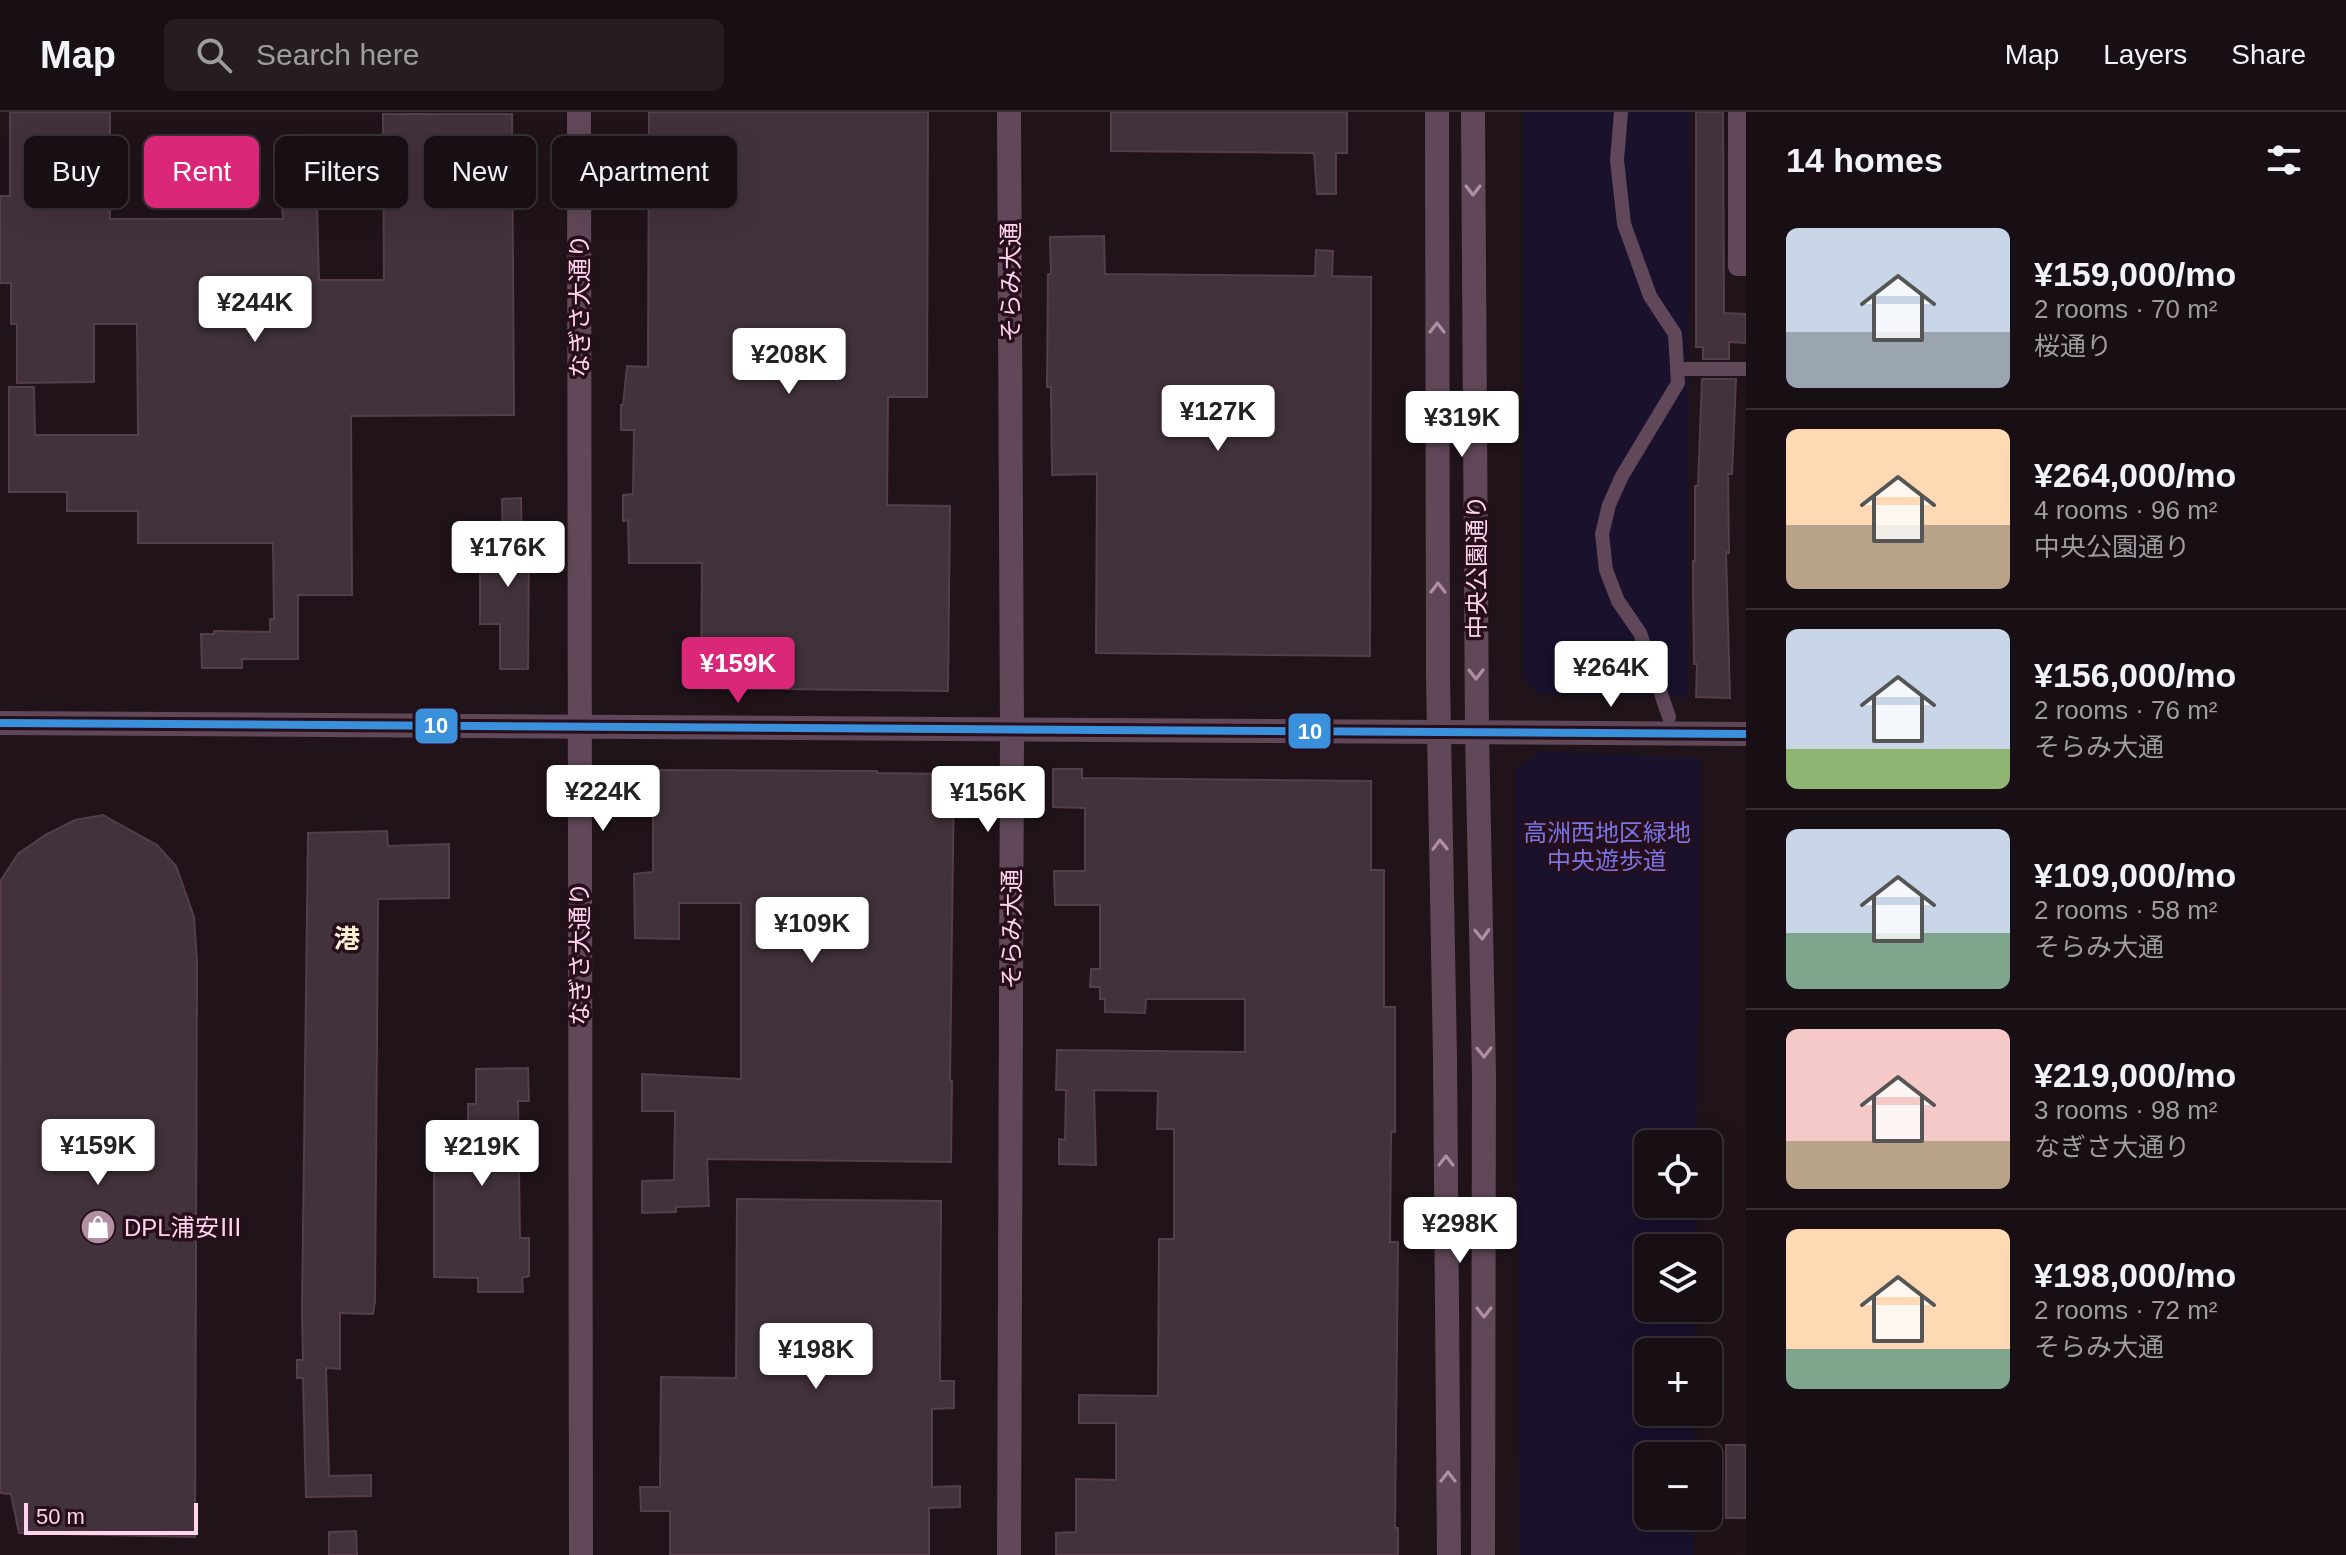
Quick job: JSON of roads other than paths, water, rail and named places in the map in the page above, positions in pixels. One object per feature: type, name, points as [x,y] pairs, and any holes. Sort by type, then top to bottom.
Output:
[{"type":"street","name":"なぎさ大通り","points":[[579,112],[581,1555]]},
{"type":"street","name":"そらみ大通","points":[[1009,112],[1012,731],[1009,1555]]},
{"type":"street","name":"中央公園通り","points":[[1437,112],[1439,806],[1446,1073],[1449,1555]]},
{"type":"street","name":"中央公園通り","points":[[1473,112],[1477,733],[1483,974],[1483,1555]]},
{"type":"street","points":[[1621,112],[1617,160],[1624,224],[1650,296],[1675,334],[1678,383],[1622,476],[1609,505],[1602,534],[1606,570],[1618,601],[1640,633],[1669,717]]},
{"type":"street","points":[[1737,112],[1742,151],[1737,267],[1746,267]]},
{"type":"street","points":[[1677,369],[1746,369]]},
{"type":"street","points":[[0,723],[1746,734]]},
{"type":"place","name":"DPL浦安Ⅲ","points":[[98,1227]]},
{"type":"district","name":"港","points":[[347,939]]},
{"type":"park label","name":"高洲西地区緑地 中央遊歩道","points":[[1607,846]]}]
